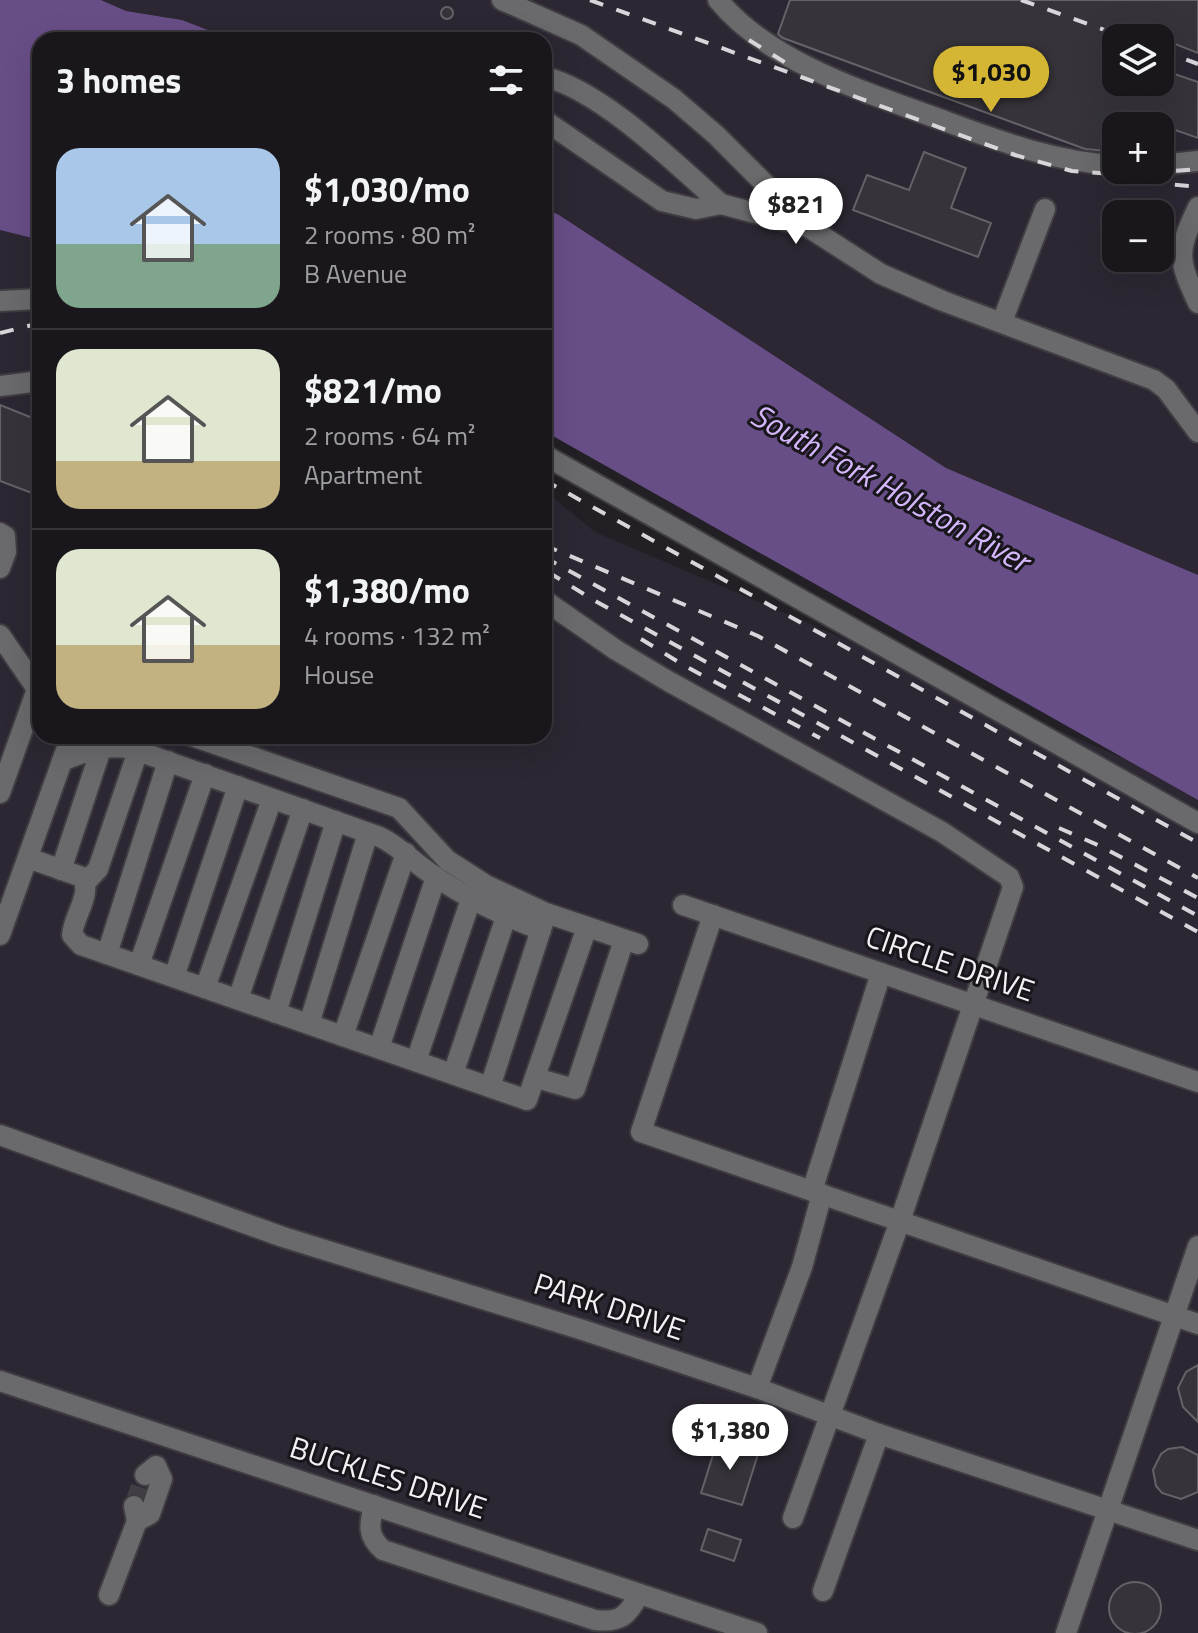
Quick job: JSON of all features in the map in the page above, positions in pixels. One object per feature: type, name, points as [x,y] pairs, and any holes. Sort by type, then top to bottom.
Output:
[{"type":"street","points":[[502,0],[581,35],[674,99],[716,135],[808,227],[881,274],[913,289],[1154,380],[1166,389],[1198,432]]},
{"type":"street","points":[[732,5],[748,31],[861,91],[1021,149],[1102,163]]},
{"type":"street","points":[[552,79],[564,82],[627,122],[721,204]]},
{"type":"street","points":[[552,125],[662,201],[696,209],[721,204],[808,227]]},
{"type":"street","points":[[1174,164],[1198,161]]},
{"type":"street","points":[[1198,207],[1184,237],[1181,254],[1184,272],[1198,303]]},
{"type":"street","points":[[1002,322],[1045,209]]},
{"type":"street","points":[[0,301],[32,299]]},
{"type":"street","points":[[0,386],[32,382]]},
{"type":"street","points":[[552,460],[1198,823]]},
{"type":"street","points":[[0,533],[5,536],[6,552],[0,568]]},
{"type":"street","points":[[552,606],[668,681],[942,832],[1009,877],[1013,887],[900,1221],[793,1518]]},
{"type":"street","points":[[0,635],[32,682]]},
{"type":"street","points":[[0,793],[32,703]]},
{"type":"street","points":[[0,935],[68,744]]},
{"type":"street","points":[[215,744],[399,808],[447,860],[544,922]]},
{"type":"street","points":[[62,761],[90,750],[128,747],[396,844],[436,877],[506,917],[587,927],[631,942],[575,1089],[536,1078]]},
{"type":"street","points":[[61,870],[101,749]]},
{"type":"street","points":[[138,751],[98,869],[86,882],[72,935],[81,945],[527,1100],[587,927]]},
{"type":"street","points":[[107,954],[168,761]]},
{"type":"street","points":[[139,965],[205,774]]},
{"type":"street","points":[[174,977],[238,786]]},
{"type":"street","points":[[205,988],[272,799]]},
{"type":"street","points":[[238,999],[303,809]]},
{"type":"street","points":[[276,1013],[336,821]]},
{"type":"street","points":[[309,1024],[368,833]]},
{"type":"street","points":[[343,1036],[406,853]]},
{"type":"street","points":[[28,858],[82,877],[86,882]]},
{"type":"street","points":[[379,1048],[436,877]]},
{"type":"street","points":[[416,1061],[471,899]]},
{"type":"street","name":"CIRCLE DRIVE","points":[[683,905],[1198,1082]]},
{"type":"street","points":[[713,915],[641,1132],[1198,1324]]},
{"type":"street","points":[[453,1074],[506,917]]},
{"type":"street","points":[[490,1087],[544,922]]},
{"type":"street","points":[[757,1388],[802,1267],[817,1192],[881,973]]},
{"type":"street","name":"PARK DRIVE","points":[[0,1135],[283,1237],[489,1299],[1198,1540]]},
{"type":"street","points":[[1066,1633],[1198,1246]]},
{"type":"street","name":"BUCKLES DRIVE","points":[[0,1381],[757,1633]]},
{"type":"street","points":[[823,1591],[879,1434]]},
{"type":"street","points":[[109,1595],[136,1514],[150,1514],[162,1479],[151,1470],[167,1436]]},
{"type":"street","points":[[374,1505],[369,1531],[374,1542],[383,1550],[595,1620],[610,1622],[623,1616],[631,1610],[639,1594]]},
{"type":"shaded area","points":[[101,0],[1198,0],[1198,575],[946,468],[552,212],[552,32],[213,32],[182,20],[126,11]]},
{"type":"shaded area","points":[[0,230],[32,238],[32,744],[552,744],[552,497],[595,532],[1198,790],[1198,1633],[0,1633]]},
{"type":"water","points":[[0,0],[101,0],[126,11],[182,20],[213,32],[32,32],[32,238],[0,230]]},
{"type":"water","name":"South Fork Holston River","points":[[552,212],[946,468],[1198,575],[1198,800],[552,436]]},
{"type":"building","points":[[790,0],[1198,0],[1198,53],[1174,44],[1174,24],[1102,24],[1102,96],[1174,96],[1174,74],[1198,82],[1198,138],[1174,130],[1174,112],[1102,112],[1102,151],[1085,149],[778,34]]},
{"type":"building","points":[[447,7],[453,13],[447,19],[441,13]]},
{"type":"building","points":[[924,152],[966,168],[951,208],[991,223],[978,257],[853,210],[867,175],[909,190]]},
{"type":"building","points":[[0,405],[32,418],[32,493],[0,481]]},
{"type":"building","points":[[1198,1365],[1198,1422],[1183,1407],[1178,1388],[1186,1372]]},
{"type":"building","points":[[718,1439],[759,1451],[742,1505],[701,1493]]},
{"type":"building","points":[[1182,1447],[1198,1455],[1198,1492],[1181,1499],[1162,1493],[1156,1486],[1153,1470],[1161,1454],[1168,1449]]},
{"type":"building","points":[[708,1529],[741,1540],[734,1561],[701,1550]]},
{"type":"building","points":[[1135,1582],[1153,1590],[1161,1608],[1153,1626],[1135,1634],[1117,1626],[1109,1608],[1117,1590]]},
{"type":"tunnel","points":[[134,1506],[145,1475]]},
{"type":"railway","points":[[590,0],[1015,155],[1072,171],[1127,175],[1198,169]]},
{"type":"railway","points":[[1021,0],[1102,29]]},
{"type":"railway","points":[[749,40],[786,63]]},
{"type":"railway","points":[[1174,55],[1198,64]]},
{"type":"railway","points":[[1167,184],[1198,187]]},
{"type":"railway","points":[[0,333],[32,325]]},
{"type":"railway","points":[[552,484],[1198,843]]},
{"type":"railway","points":[[552,548],[758,636],[1198,878]]},
{"type":"railway","points":[[552,561],[1198,916]]},
{"type":"railway","points":[[552,574],[1198,932]]},
{"type":"railway","points":[[641,639],[820,738]]},
{"type":"railway","points":[[1059,828],[1198,898]]}]
